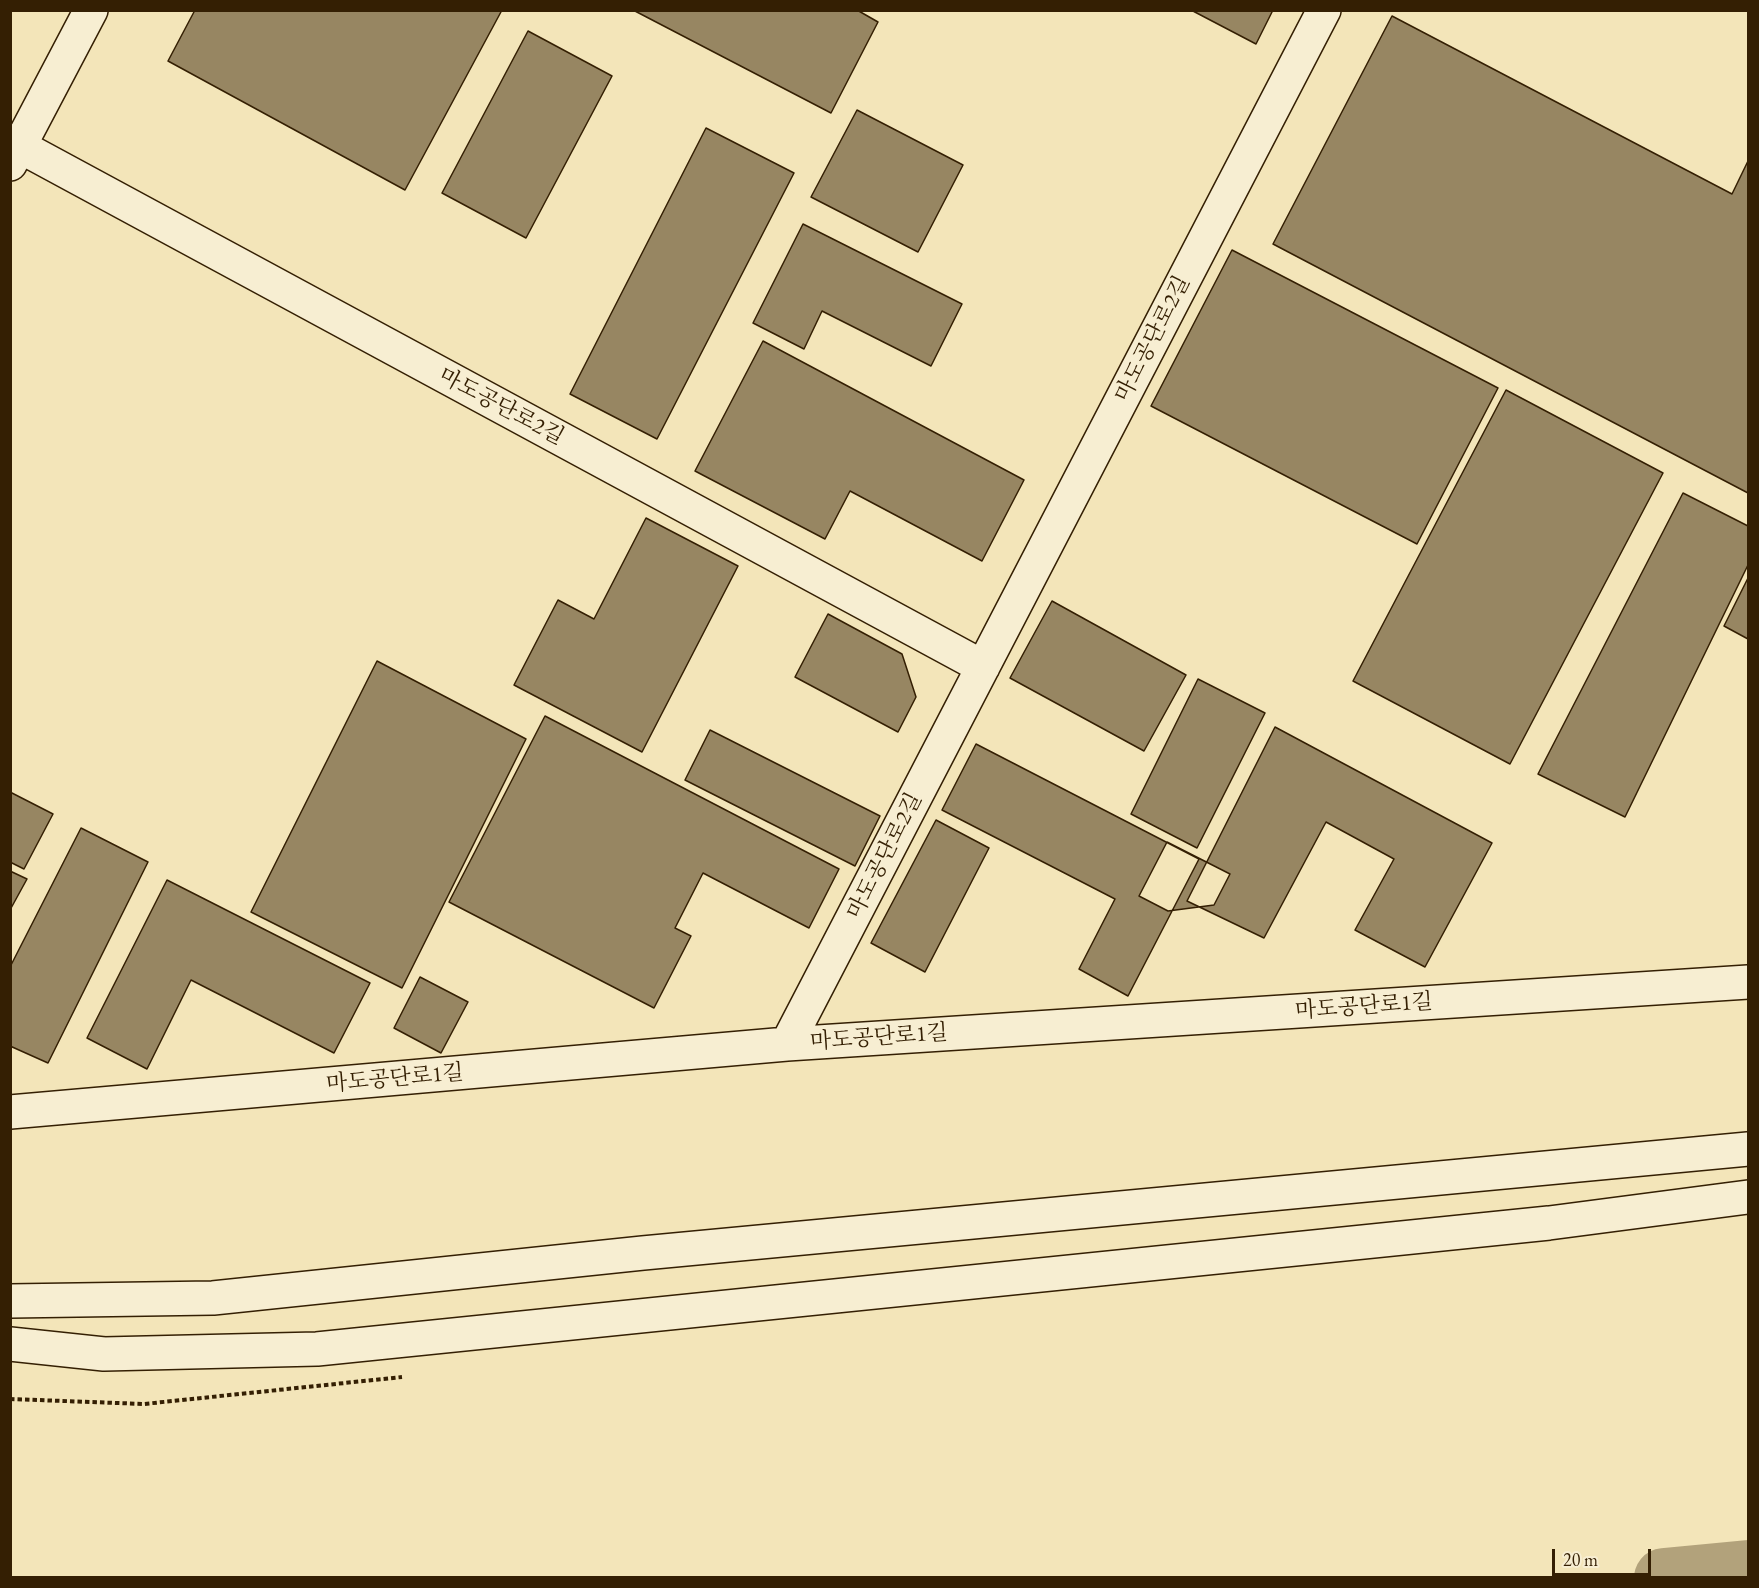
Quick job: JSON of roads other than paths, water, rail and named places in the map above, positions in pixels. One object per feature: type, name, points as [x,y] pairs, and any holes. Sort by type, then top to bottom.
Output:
[{"type":"street","points":[[14,150],[90,10]]},
{"type":"street","name":"마도공단로2길","points":[[787,1044],[1324,10]]},
{"type":"street","name":"마도공단로2길","points":[[14,150],[983,667]]},
{"type":"street","name":"마도공단로1길","points":[[10,1112],[787,1044],[1749,982]]},
{"type":"street","points":[[10,1301],[213,1298],[655,1252],[1749,1149]]},
{"type":"street","points":[[10,1344],[104,1354],[317,1349],[1525,1226],[1749,1197]]},
{"type":"waterway","points":[[1664,1578],[1748,1570]]}]
